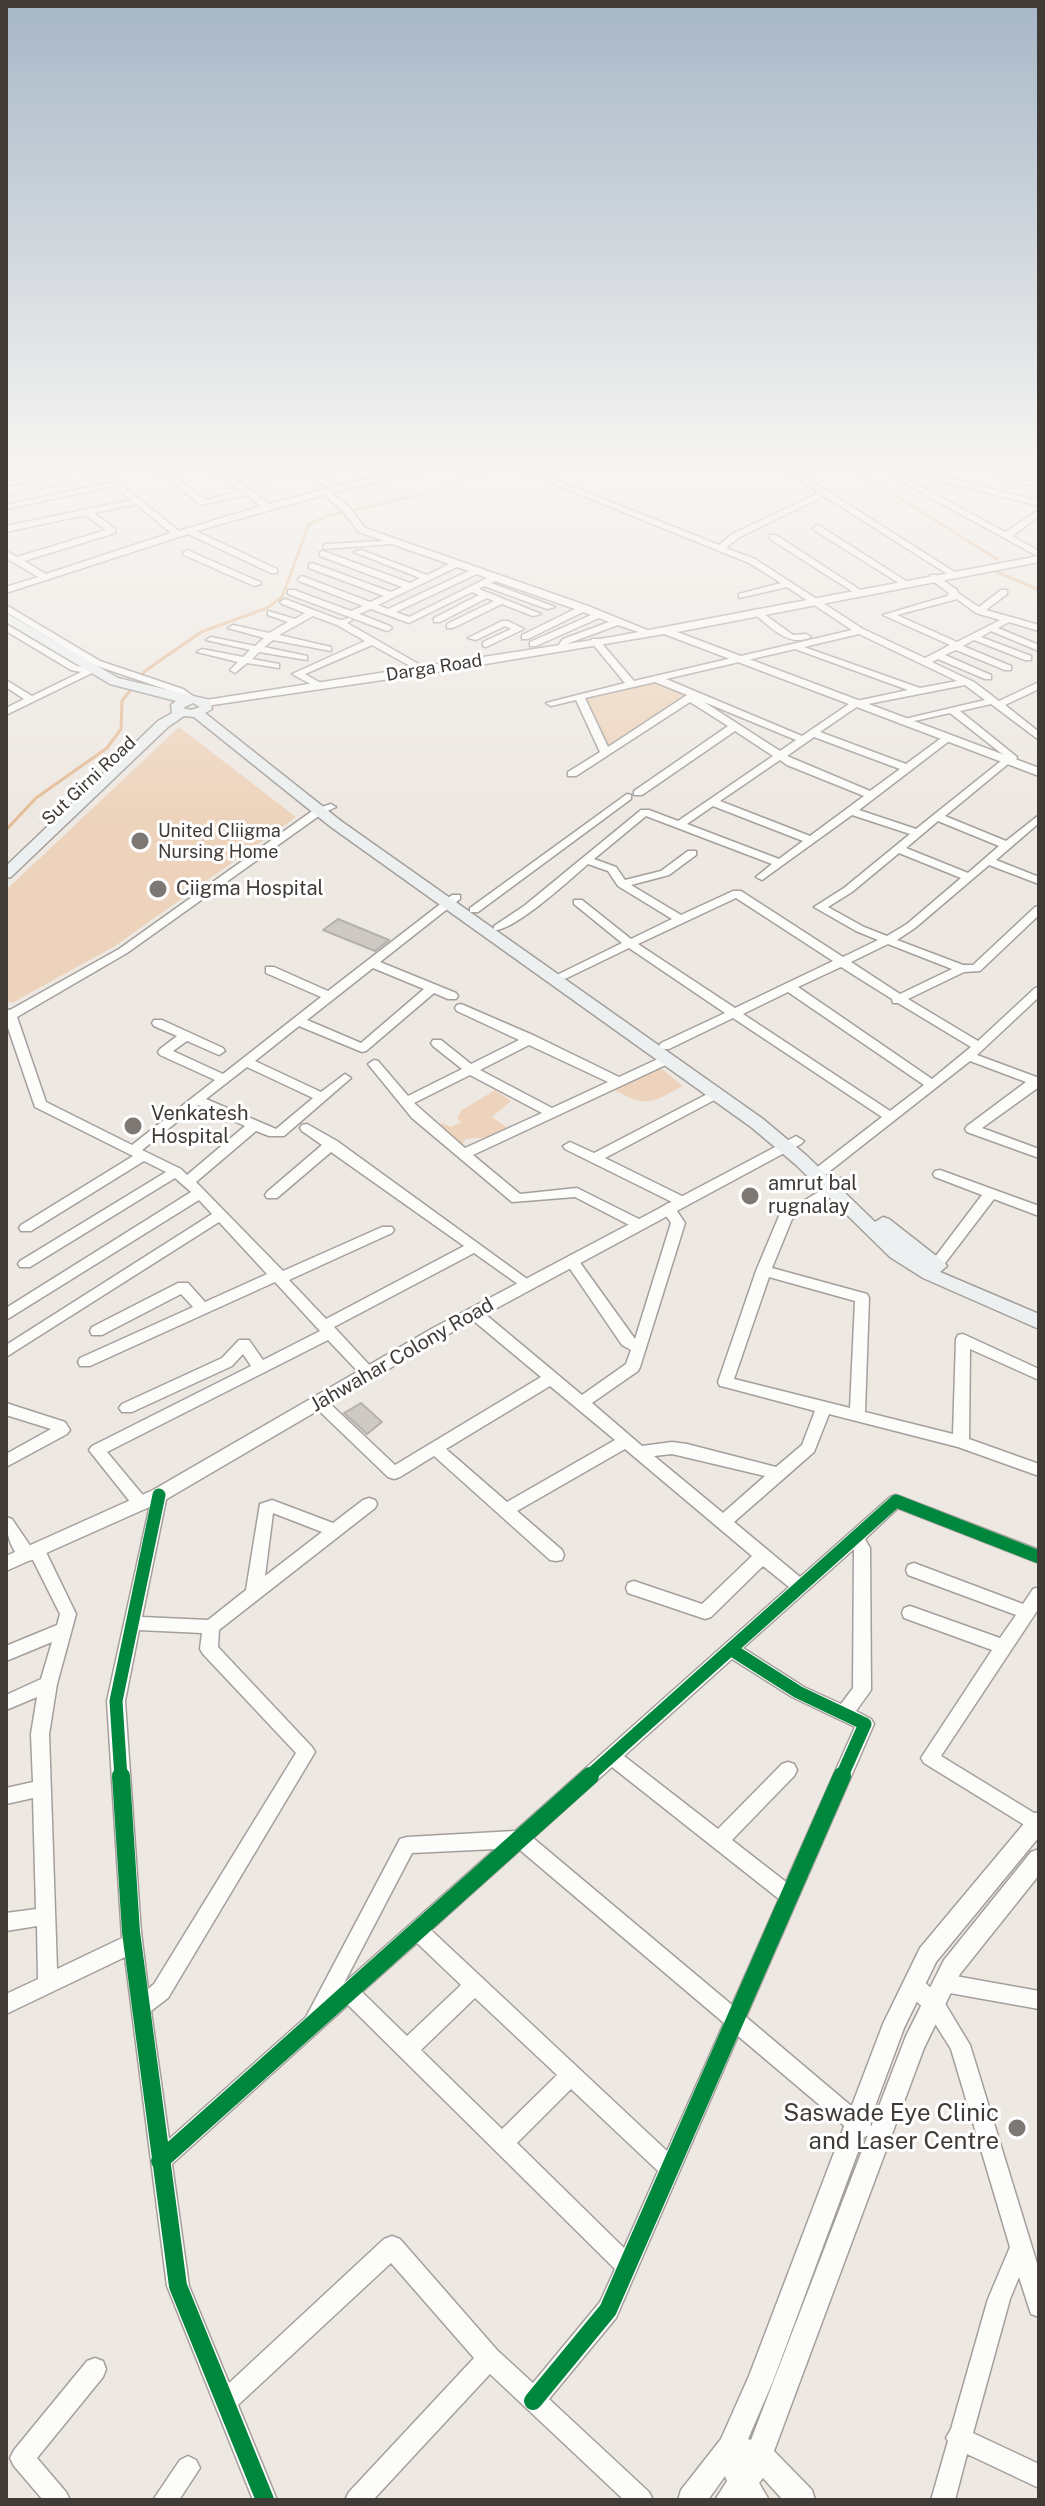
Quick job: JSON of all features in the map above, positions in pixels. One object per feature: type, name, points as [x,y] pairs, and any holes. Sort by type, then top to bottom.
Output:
[{"type":"main road","points":[[7,626],[29,630],[114,681],[188,705],[325,809],[790,1143],[836,1185],[896,1253],[1039,1322]]},
{"type":"main road","points":[[29,630],[31,636],[110,687],[188,705]]},
{"type":"main road","name":"Sut Girni Road","points":[[6,859],[148,726],[188,705]]},
{"type":"main road","name":"Darga Road","points":[[6,874],[163,724],[188,705]]},
{"type":"main road","points":[[452,900],[474,910],[666,1053],[715,1094],[790,1143]]},
{"type":"main road","points":[[933,1270],[1039,1309]]},
{"type":"street","points":[[325,588],[409,620],[471,589],[536,614]]},
{"type":"street","points":[[335,592],[344,588]]},
{"type":"street","points":[[372,588],[390,595]]},
{"type":"street","points":[[320,626],[353,615],[405,588]]},
{"type":"street","points":[[389,612],[441,588]]},
{"type":"street","points":[[498,588],[550,607]]},
{"type":"street","points":[[528,588],[647,632]]},
{"type":"street","points":[[742,596],[774,588]]},
{"type":"street","points":[[794,588],[811,602],[860,631],[967,682],[1039,737]]},
{"type":"street","points":[[853,588],[861,593]]},
{"type":"street","name":"Darga Road","points":[[188,705],[424,670],[536,648],[562,647],[883,588]]},
{"type":"street","points":[[948,588],[954,592],[951,598]]},
{"type":"street","points":[[979,611],[1004,592]]},
{"type":"street","points":[[437,620],[487,595]]},
{"type":"street","points":[[1008,668],[888,615],[958,596],[979,611],[1039,628]]},
{"type":"street","points":[[387,628],[288,597],[424,670]]},
{"type":"street","points":[[518,631],[536,614],[564,600]]},
{"type":"street","points":[[450,626],[501,601]]},
{"type":"street","points":[[6,608],[97,663],[180,691],[188,705]]},
{"type":"street","points":[[486,644],[585,608]]},
{"type":"street","points":[[235,670],[271,636],[313,612]]},
{"type":"street","points":[[757,612],[793,639],[822,633]]},
{"type":"street","points":[[271,613],[296,622]]},
{"type":"street","points":[[473,638],[505,623],[536,648],[601,614]]},
{"type":"street","points":[[925,662],[1010,618]]},
{"type":"street","points":[[562,647],[566,641],[619,621]]},
{"type":"street","points":[[7,626],[74,668],[84,669]]},
{"type":"street","points":[[233,628],[328,649]]},
{"type":"street","points":[[991,628],[1039,648]]},
{"type":"street","points":[[662,629],[736,660],[1039,772]]},
{"type":"street","points":[[551,703],[860,631]]},
{"type":"street","points":[[974,637],[1028,658]]},
{"type":"street","points":[[211,640],[304,658]]},
{"type":"street","points":[[321,686],[297,674],[372,641]]},
{"type":"street","points":[[595,641],[631,684]]},
{"type":"street","points":[[796,647],[919,691]]},
{"type":"street","points":[[202,652],[271,666],[255,674]]},
{"type":"street","points":[[937,655],[988,677]]},
{"type":"street","points":[[205,667],[220,656]]},
{"type":"street","points":[[6,712],[84,669]]},
{"type":"street","points":[[655,678],[692,696],[907,768]]},
{"type":"street","points":[[680,824],[855,704],[967,682]]},
{"type":"street","points":[[6,683],[32,700]]},
{"type":"street","points":[[901,721],[995,703],[1039,685]]},
{"type":"street","points":[[1026,692],[1039,703]]},
{"type":"street","points":[[579,696],[605,752]]},
{"type":"street","points":[[692,696],[791,763],[870,795]]},
{"type":"street","points":[[572,774],[692,696]]},
{"type":"street","points":[[952,710],[1012,757],[848,890],[820,907],[860,929],[962,969]]},
{"type":"street","points":[[474,910],[632,795],[735,726]]},
{"type":"street","points":[[762,877],[948,738]]},
{"type":"street","points":[[713,802],[811,840]]},
{"type":"street","points":[[325,809],[123,951],[7,1015],[40,1104],[181,1177],[221,1214],[369,1374]]},
{"type":"street","points":[[852,811],[918,833]]},
{"type":"street","points":[[498,928],[645,812],[780,863]]},
{"type":"street","points":[[937,817],[1007,845]]},
{"type":"street","points":[[464,1154],[619,1082],[736,1012],[890,939],[911,926],[1039,818]]},
{"type":"street","points":[[898,849],[969,877]]},
{"type":"street","points":[[622,884],[665,873],[692,853]]},
{"type":"street","points":[[587,860],[612,869],[622,884],[682,920]]},
{"type":"street","points":[[988,861],[1039,881]]},
{"type":"street","points":[[563,975],[737,893],[974,1051],[1037,1082],[972,1129],[1039,1154]]},
{"type":"street","points":[[26,1228],[138,1153],[197,1100],[452,900]]},
{"type":"street","points":[[578,902],[630,944],[892,1118]]},
{"type":"street","points":[[897,1000],[962,969],[976,968],[1039,909]]},
{"type":"street","points":[[372,963],[452,996]]},
{"type":"street","points":[[270,970],[328,996]]},
{"type":"street","points":[[789,987],[933,1085]]},
{"type":"street","points":[[298,1021],[362,1048],[432,988]]},
{"type":"street","points":[[821,1171],[933,1085],[1039,991]]},
{"type":"street","points":[[461,1008],[619,1082]]},
{"type":"street","points":[[158,1023],[219,1051]]},
{"type":"street","points":[[185,1036],[164,1052],[224,1079]]},
{"type":"street","points":[[407,1102],[531,1039]]},
{"type":"street","points":[[437,1043],[472,1071],[552,1113]]},
{"type":"street","points":[[246,1062],[322,1097]]},
{"type":"street","points":[[374,1064],[417,1115],[517,1199],[577,1192],[638,1224]]},
{"type":"street","points":[[197,1100],[254,1126],[279,1133],[345,1078]]},
{"type":"street","points":[[595,1158],[715,1094]]},
{"type":"street","points":[[25,1264],[181,1177],[254,1126]]},
{"type":"street","points":[[307,1128],[527,1284]]},
{"type":"street","name":"Jahwahar Colony Road","points":[[6,1564],[150,1500],[474,1313],[790,1143]]},
{"type":"street","points":[[272,1195],[332,1144]]},
{"type":"street","points":[[570,1146],[674,1205],[678,1223],[633,1367],[581,1403]]},
{"type":"street","points":[[940,1174],[1039,1211]]},
{"type":"street","points":[[836,1185],[786,1216],[763,1271],[725,1382],[961,1442],[1039,1470]]},
{"type":"street","points":[[6,1315],[200,1193]]},
{"type":"street","points":[[933,1270],[991,1193]]},
{"type":"street","points":[[6,1352],[221,1214]]},
{"type":"street","points":[[85,1362],[387,1230]]},
{"type":"street","points":[[265,2500],[178,2286],[133,1943],[116,1701],[132,1623],[150,1500],[97,1450],[261,1369],[474,1247]]},
{"type":"street","points":[[571,1260],[627,1341],[639,1348]]},
{"type":"street","points":[[763,1271],[862,1298],[857,1415]]},
{"type":"street","points":[[97,1331],[183,1287],[203,1309]]},
{"type":"street","points":[[474,1313],[801,1588]]},
{"type":"street","points":[[961,1442],[963,1339],[1039,1375]]},
{"type":"street","points":[[127,1408],[227,1362],[244,1344],[261,1369]]},
{"type":"street","points":[[319,1402],[394,1473],[551,1378]]},
{"type":"street","points":[[723,1522],[809,1448],[824,1407]]},
{"type":"street","points":[[6,1409],[60,1426],[62,1430],[6,1461]]},
{"type":"street","points":[[506,1510],[632,1446],[687,1450],[779,1474]]},
{"type":"street","points":[[435,1448],[556,1555]]},
{"type":"street","points":[[160,2161],[896,1501],[1039,1557]]},
{"type":"street","points":[[132,1623],[211,1627],[369,1504]]},
{"type":"street","points":[[254,1593],[266,1508],[272,1506],[335,1530]]},
{"type":"street","points":[[6,1523],[32,1553],[68,1614],[48,1684],[40,1734],[48,1984]]},
{"type":"street","points":[[844,1714],[862,1690],[862,1548],[856,1538]]},
{"type":"street","points":[[634,1588],[705,1612],[763,1556]]},
{"type":"street","points":[[914,1570],[1027,1612]]},
{"type":"street","points":[[691,2500],[730,2448],[760,2381],[894,2024],[928,1955],[1038,1824],[930,1758],[1039,1594]]},
{"type":"street","points":[[910,1613],[1004,1647]]},
{"type":"street","points":[[141,2007],[161,1991],[306,1752],[209,1649],[211,1627]]},
{"type":"street","points":[[6,1654],[64,1629]]},
{"type":"street","points":[[533,2401],[608,2310],[865,1724],[798,1692],[732,1650]]},
{"type":"street","points":[[6,1703],[48,1684]]},
{"type":"street","points":[[613,1758],[790,1897]]},
{"type":"street","points":[[719,1841],[788,1770]]},
{"type":"street","points":[[6,1796],[41,1788]]},
{"type":"street","points":[[311,2027],[407,1845],[521,1839],[878,2141]]},
{"type":"street","points":[[742,2495],[914,2044],[952,1967],[1039,1859]]},
{"type":"street","points":[[6,1922],[46,1916]]},
{"type":"street","points":[[418,1931],[669,2167]]},
{"type":"street","points":[[6,2004],[133,1943]]},
{"type":"street","points":[[407,2050],[475,1985]]},
{"type":"street","points":[[913,1985],[939,1994],[1039,2000]]},
{"type":"street","points":[[349,1993],[626,2265]]},
{"type":"street","points":[[939,1994],[960,2045],[1039,2306]]},
{"type":"street","points":[[502,2143],[571,2075]]},
{"type":"street","points":[[225,2402],[392,2247],[489,2358],[641,2500]]},
{"type":"street","points":[[943,2500],[999,2299],[1021,2247]]},
{"type":"street","points":[[357,2500],[489,2358]]},
{"type":"street","points":[[58,2500],[22,2458],[95,2369]]},
{"type":"street","points":[[958,2438],[1039,2476]]},
{"type":"street","points":[[730,2448],[759,2455],[802,2500]]},
{"type":"street","points":[[730,2448],[742,2495]]},
{"type":"street","points":[[165,2500],[188,2468]]},
{"type":"shaded area","points":[[657,682],[686,695],[608,746],[586,699]]},
{"type":"shaded area","points":[[179,727],[296,817],[115,946],[12,1003],[6,1000],[6,890]]},
{"type":"shaded area","points":[[658,1066],[683,1086],[650,1101],[635,1100],[615,1090]]},
{"type":"shaded area","points":[[495,1090],[511,1101],[492,1117],[509,1129],[490,1137],[466,1139],[462,1144],[436,1127],[442,1123],[451,1127],[461,1122],[457,1118],[462,1110]]},
{"type":"building","points":[[338,919],[389,940],[375,951],[323,930]]},
{"type":"building","points":[[361,1403],[382,1422],[367,1434],[344,1413]]},
{"type":"waterway","points":[[6,830],[36,798],[107,748],[121,729],[122,701],[145,671],[201,632],[267,608],[282,597],[285,588]]},
{"type":"waterway","points":[[1034,588],[1039,590]]},
{"type":"cycle path","points":[[159,1495],[116,1701],[131,1932],[178,2286],[265,2500]]},
{"type":"cycle path","points":[[160,2161],[896,1501],[1039,1557]]},
{"type":"cycle path","points":[[533,2401],[608,2310],[865,1724],[798,1692],[732,1650]]},
{"type":"place","name":"United CIiigma Nursing Home","points":[[140,841]]},
{"type":"place","name":"Ciigma Hospital","points":[[158,889]]},
{"type":"place","name":"Venkatesh Hospital","points":[[133,1126]]},
{"type":"place","name":"amrut bal rugnalay","points":[[750,1196]]},
{"type":"place","name":"Saswade Eye Clinic and Laser Centre","points":[[1017,2128]]}]
